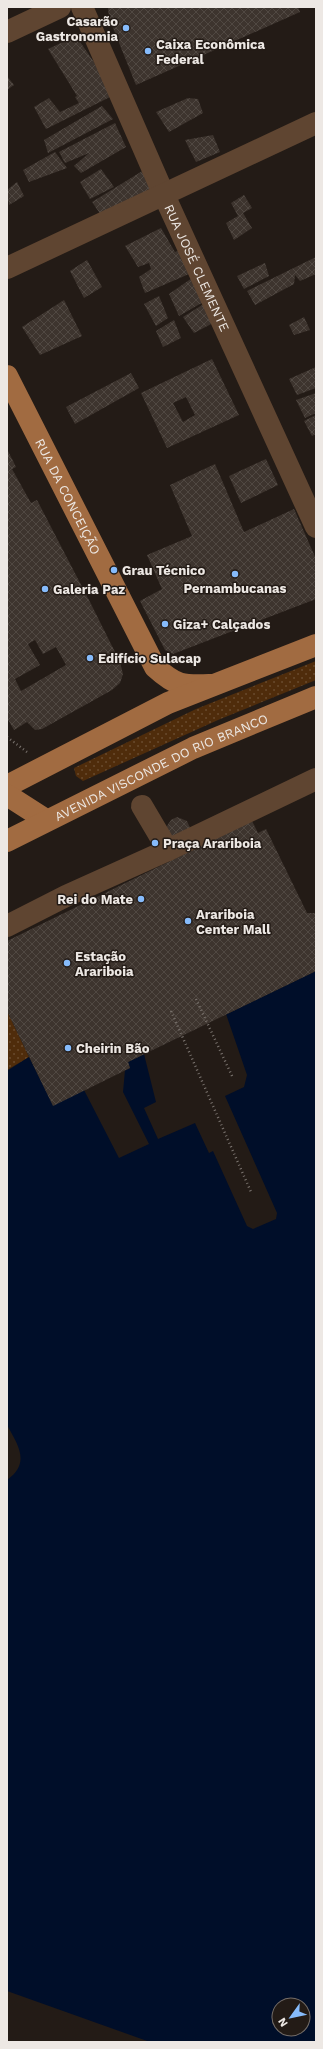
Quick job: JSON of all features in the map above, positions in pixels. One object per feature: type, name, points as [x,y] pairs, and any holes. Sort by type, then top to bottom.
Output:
[{"type":"main road","name":"RUA DA CONCEIÇÃO","points":[[7,376],[155,667],[168,679],[184,686],[212,685]]},
{"type":"main road","points":[[7,786],[140,716],[212,685],[316,645]]},
{"type":"main road","name":"AVENIDA VISCONDE DO RIO BRANCO","points":[[7,841],[46,820],[193,748],[316,697]]},
{"type":"main road","points":[[7,795],[46,820]]},
{"type":"street","points":[[7,32],[60,7]]},
{"type":"street","name":"RUA JOSÉ CLEMENTE","points":[[82,7],[164,195],[316,527]]},
{"type":"street","points":[[7,268],[316,123]]},
{"type":"street","points":[[7,926],[66,896],[168,850],[316,779]]},
{"type":"street","points":[[142,806],[168,850]]},
{"type":"path","points":[[196,998],[233,1078]]},
{"type":"path","points":[[171,1011],[251,1192]]},
{"type":"shaded area","points":[[316,661],[316,680],[218,720],[83,781],[76,776],[74,768],[196,709]]},
{"type":"shaded area","points":[[7,1011],[29,1057],[7,1070]]},
{"type":"water","points":[[316,971],[316,2042],[150,2042],[7,1991],[7,1480],[19,1467],[20,1454],[7,1425],[7,1071],[29,1057],[53,1105],[130,1068],[128,1062]]},
{"type":"pier","points":[[226,1014],[247,1075],[244,1087],[225,1096],[277,1213],[276,1219],[253,1229],[247,1226],[213,1151],[209,1153],[195,1123],[158,1139],[144,1108],[156,1102],[144,1054]]},
{"type":"pier","points":[[125,1070],[123,1092],[149,1144],[119,1158],[84,1090]]},
{"type":"building","points":[[108,7],[298,7],[300,12],[136,85],[109,18]]},
{"type":"building","points":[[76,36],[116,94],[46,129],[34,107],[49,98],[60,112],[79,103],[75,97],[77,96],[48,49]]},
{"type":"building","points":[[7,76],[14,85],[7,90]]},
{"type":"building","points":[[188,98],[198,99],[203,113],[169,132],[156,112]]},
{"type":"building","points":[[102,106],[113,119],[48,153],[44,140]]},
{"type":"building","points":[[115,123],[126,147],[81,173],[74,166],[89,153],[65,163],[59,152]]},
{"type":"building","points":[[213,135],[220,152],[196,162],[185,140]]},
{"type":"building","points":[[55,152],[67,168],[29,182],[23,170]]},
{"type":"building","points":[[101,169],[114,187],[90,199],[80,182]]},
{"type":"building","points":[[144,170],[152,188],[101,215],[92,202]]},
{"type":"building","points":[[17,182],[24,196],[9,205],[7,190]]},
{"type":"building","points":[[244,195],[252,208],[243,213],[252,228],[234,240],[226,223],[238,216],[231,203]]},
{"type":"building","points":[[161,228],[175,252],[184,248],[196,271],[145,293],[139,277],[151,269],[149,263],[138,267],[125,246]]},
{"type":"building","points":[[316,257],[316,274],[300,281],[295,275],[294,284],[255,305],[247,291]]},
{"type":"building","points":[[87,260],[102,287],[84,298],[70,271]]},
{"type":"building","points":[[265,263],[269,276],[244,289],[237,276]]},
{"type":"building","points":[[195,276],[205,301],[179,316],[169,294]]},
{"type":"building","points":[[159,296],[168,318],[156,326],[144,304]]},
{"type":"building","points":[[64,300],[82,336],[40,355],[22,327]]},
{"type":"building","points":[[207,302],[217,321],[194,333],[183,317]]},
{"type":"building","points":[[304,317],[310,330],[294,335],[289,325]]},
{"type":"building","points":[[174,320],[181,338],[163,347],[156,331]]},
{"type":"building","points":[[212,359],[239,415],[167,448],[141,393]],"holes":[[[186,397],[195,415],[183,422],[173,403]]]},
{"type":"building","points":[[316,367],[316,388],[297,395],[289,379]]},
{"type":"building","points":[[131,373],[139,388],[75,424],[66,407]]},
{"type":"building","points":[[316,393],[316,413],[305,418],[296,400]]},
{"type":"building","points":[[316,415],[316,434],[312,436],[304,421]]},
{"type":"building","points":[[7,449],[16,467],[12,469],[31,503],[37,500],[120,662],[123,674],[120,683],[112,690],[42,729],[35,730],[27,722],[14,730],[7,718]],"holes":[[[35,640],[43,654],[56,647],[66,665],[21,691],[15,679],[40,665],[28,644]]]},
{"type":"building","points":[[266,459],[278,485],[241,503],[229,476]]},
{"type":"building","points":[[215,464],[244,532],[294,509],[316,559],[316,599],[173,654],[165,650],[140,601],[162,589],[147,555],[192,536],[170,485]]},
{"type":"building","points":[[177,817],[187,821],[190,828],[173,839],[167,830],[167,826],[171,820]]},
{"type":"building","name":"Estação Arariboia","points":[[252,821],[258,833],[266,829],[307,913],[316,913],[316,971],[128,1062],[130,1068],[53,1106],[7,1011],[7,941]]},
{"type":"place","name":"Casarão Gastronomia","points":[[126,28]]},
{"type":"place","name":"Caixa Econômica Federal","points":[[148,51]]},
{"type":"place","name":"Grau Técnico","points":[[114,570]]},
{"type":"place","name":"Pernambucanas","points":[[235,574]]},
{"type":"place","name":"Galeria Paz","points":[[45,589]]},
{"type":"place","name":"Giza+ Calçados","points":[[165,624]]},
{"type":"place","name":"Edifício Sulacap","points":[[90,658]]},
{"type":"place","name":"Praça Arariboia","points":[[155,843]]},
{"type":"place","name":"Rei do Mate","points":[[141,899]]},
{"type":"place","name":"Arariboia Center Mall","points":[[188,921]]},
{"type":"place","name":"Estação Arariboia","points":[[67,963]]},
{"type":"place","name":"Cheirin Bão","points":[[68,1048]]}]
